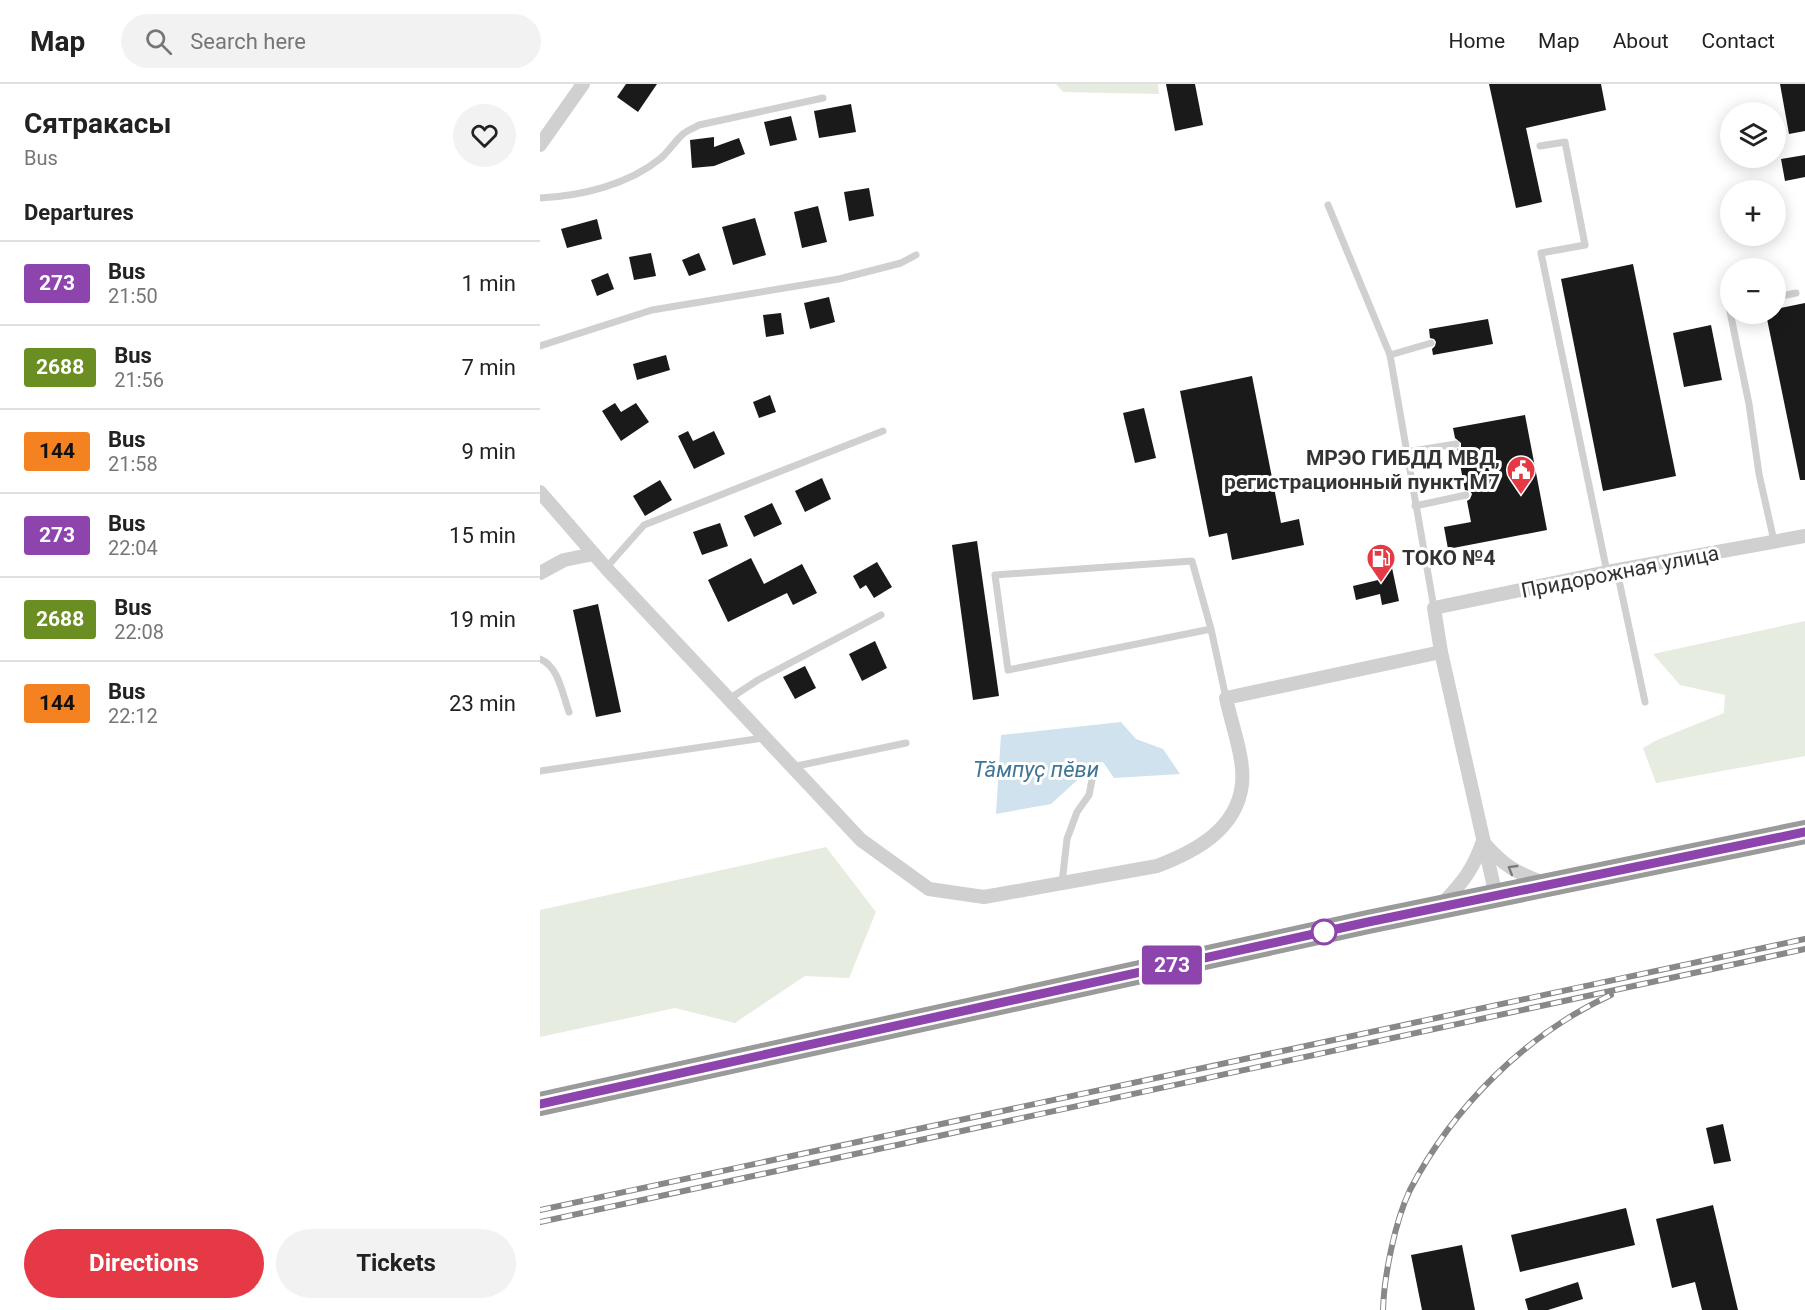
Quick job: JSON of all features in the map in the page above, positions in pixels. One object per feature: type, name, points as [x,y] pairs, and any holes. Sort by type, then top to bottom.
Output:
[{"type":"highway","points":[[540,1104],[1439,908],[1805,832]]},
{"type":"street","points":[[540,145],[583,84]]},
{"type":"street","points":[[540,492],[606,568],[861,840],[929,889],[984,897],[1157,866],[1183,856],[1206,842],[1222,828],[1235,809],[1242,784],[1240,761],[1226,698],[1441,652]]},
{"type":"street","name":"Придорожная улица","points":[[1434,608],[1612,571],[1805,536]]},
{"type":"street","points":[[540,573],[564,560],[594,554]]},
{"type":"street","points":[[1434,608],[1441,652],[1496,896]]},
{"type":"street","points":[[1483,841],[1500,862],[1523,875],[1550,885]]},
{"type":"street","points":[[1439,908],[1461,884],[1475,864],[1483,841]]},
{"type":"lane","points":[[540,198],[561,197],[610,186],[644,170],[661,158],[682,135],[699,124],[823,98]]},
{"type":"lane","points":[[1540,146],[1565,142],[1585,245],[1541,253],[1612,571],[1645,702]]},
{"type":"lane","points":[[1328,205],[1390,355],[1434,608]]},
{"type":"lane","points":[[540,346],[652,310],[839,279],[901,263],[916,255]]},
{"type":"lane","points":[[1786,295],[1796,293]]},
{"type":"lane","points":[[1733,324],[1749,404],[1759,474],[1774,543]]},
{"type":"lane","points":[[1390,355],[1431,343]]},
{"type":"lane","points":[[606,568],[644,525],[882,431]]},
{"type":"lane","points":[[1406,452],[1456,444]]},
{"type":"lane","points":[[1415,506],[1466,495]]},
{"type":"lane","points":[[1211,629],[1008,670],[995,575],[1192,561],[1211,629],[1226,698]]},
{"type":"lane","points":[[728,699],[758,680],[881,615]]},
{"type":"lane","points":[[540,659],[547,662],[553,669],[569,711]]},
{"type":"lane","points":[[540,771],[763,738]]},
{"type":"lane","points":[[791,767],[906,743]]},
{"type":"lane","points":[[1062,883],[1067,839],[1077,812],[1089,795],[1093,775]]},
{"type":"shaded area","points":[[1056,84],[1158,84],[1159,94],[1063,92]]},
{"type":"shaded area","points":[[1805,621],[1805,756],[1656,783],[1643,748],[1724,713],[1725,695],[1680,685],[1653,654]]},
{"type":"shaded area","points":[[826,847],[876,912],[849,978],[805,976],[735,1023],[675,1008],[540,1037],[540,910]]},
{"type":"water","name":"Тӑмпуҫ пӗви","points":[[1121,722],[1136,739],[1163,749],[1180,774],[1114,778],[1103,762],[1095,764],[1051,804],[996,814],[1001,735]]},
{"type":"building","points":[[626,84],[657,84],[638,112],[617,97]]},
{"type":"building","points":[[1166,84],[1195,84],[1203,125],[1175,131]]},
{"type":"building","points":[[1489,84],[1601,84],[1606,110],[1526,128],[1542,202],[1516,208]]},
{"type":"building","points":[[1780,84],[1805,84],[1805,131],[1789,134],[1786,102],[1783,102]]},
{"type":"building","points":[[851,104],[856,132],[819,138],[814,111]]},
{"type":"building","points":[[791,116],[797,140],[770,146],[764,122]]},
{"type":"building","points":[[714,137],[714,147],[739,138],[745,154],[714,166],[692,168],[690,140]]},
{"type":"building","points":[[1805,155],[1805,177],[1785,180],[1783,168],[1786,168],[1786,158]]},
{"type":"building","points":[[869,188],[874,216],[849,221],[844,192]]},
{"type":"building","points":[[818,206],[827,242],[802,248],[794,212]]},
{"type":"building","points":[[755,218],[766,255],[733,265],[722,227]]},
{"type":"building","points":[[597,219],[602,239],[567,248],[561,229]]},
{"type":"building","points":[[651,253],[656,276],[634,280],[629,257]]},
{"type":"building","points":[[699,253],[706,270],[689,276],[682,260]]},
{"type":"building","points":[[1633,264],[1676,476],[1603,491],[1561,279]]},
{"type":"building","points":[[608,273],[614,289],[597,296],[591,280]]},
{"type":"building","points":[[829,297],[835,322],[810,329],[804,303]]},
{"type":"building","points":[[1805,303],[1805,480],[1800,480],[1768,324],[1786,324],[1786,307]]},
{"type":"building","points":[[781,313],[784,334],[766,337],[763,315]]},
{"type":"building","points":[[1488,319],[1493,344],[1433,355],[1432,349],[1436,342],[1430,338],[1429,329]]},
{"type":"building","points":[[1711,325],[1722,380],[1684,387],[1673,333]]},
{"type":"building","points":[[666,355],[670,370],[637,380],[633,364]]},
{"type":"building","points":[[1252,376],[1281,523],[1299,519],[1304,545],[1232,560],[1227,533],[1209,537],[1180,391]]},
{"type":"building","points":[[770,395],[776,412],[759,418],[753,402]]},
{"type":"building","points":[[615,403],[621,412],[636,403],[649,422],[621,441],[602,411]]},
{"type":"building","points":[[1144,408],[1156,458],[1135,463],[1123,413]]},
{"type":"building","points":[[1525,415],[1547,530],[1448,549],[1444,527],[1471,522],[1467,501],[1472,494],[1465,490],[1457,449],[1461,447],[1461,443],[1455,438],[1453,428]]},
{"type":"building","points":[[688,431],[693,441],[714,431],[725,454],[694,469],[678,436]]},
{"type":"building","points":[[822,478],[831,499],[805,512],[795,491]]},
{"type":"building","points":[[660,480],[672,500],[645,516],[633,496]]},
{"type":"building","points":[[772,503],[782,524],[754,537],[744,516]]},
{"type":"building","points":[[720,523],[728,546],[702,555],[693,532]]},
{"type":"building","points":[[977,541],[999,696],[973,700],[952,545]]},
{"type":"building","points":[[751,558],[764,584],[802,564],[817,593],[793,605],[787,593],[728,622],[708,580]]},
{"type":"building","points":[[877,562],[892,587],[874,598],[866,585],[860,589],[853,576]]},
{"type":"building","name":"ТОКО №4","points":[[1391,563],[1399,601],[1382,605],[1380,594],[1356,600],[1353,586],[1378,580],[1376,566]]},
{"type":"building","points":[[598,604],[621,712],[596,717],[573,610]]},
{"type":"building","points":[[875,641],[887,668],[862,681],[849,654]]},
{"type":"building","points":[[805,666],[816,688],[795,699],[783,677]]},
{"type":"building","points":[[1723,1124],[1731,1161],[1714,1164],[1706,1128]]},
{"type":"building","points":[[1713,1205],[1738,1310],[1702,1310],[1695,1282],[1672,1288],[1656,1219]]},
{"type":"building","points":[[1626,1208],[1635,1245],[1520,1272],[1511,1235]]},
{"type":"building","points":[[1462,1245],[1475,1310],[1422,1310],[1411,1255]]},
{"type":"building","points":[[1578,1282],[1583,1299],[1548,1310],[1528,1310],[1525,1299]]},
{"type":"railway","points":[[540,1210],[1805,939]]},
{"type":"railway","points":[[540,1222],[1805,949]]},
{"type":"railway","points":[[1383,1310],[1391,1249],[1400,1217],[1410,1190],[1427,1159],[1470,1102],[1521,1052],[1550,1030],[1611,995]]},
{"type":"bus line","name":"273","points":[[540,1104],[1368,922],[1805,832]]},
{"type":"place","name":"МРЭО ГИБДД МВД, регистрационный пункт М7","points":[[1521,496]]},
{"type":"place","name":"ТОКО №4","points":[[1381,584]]}]
